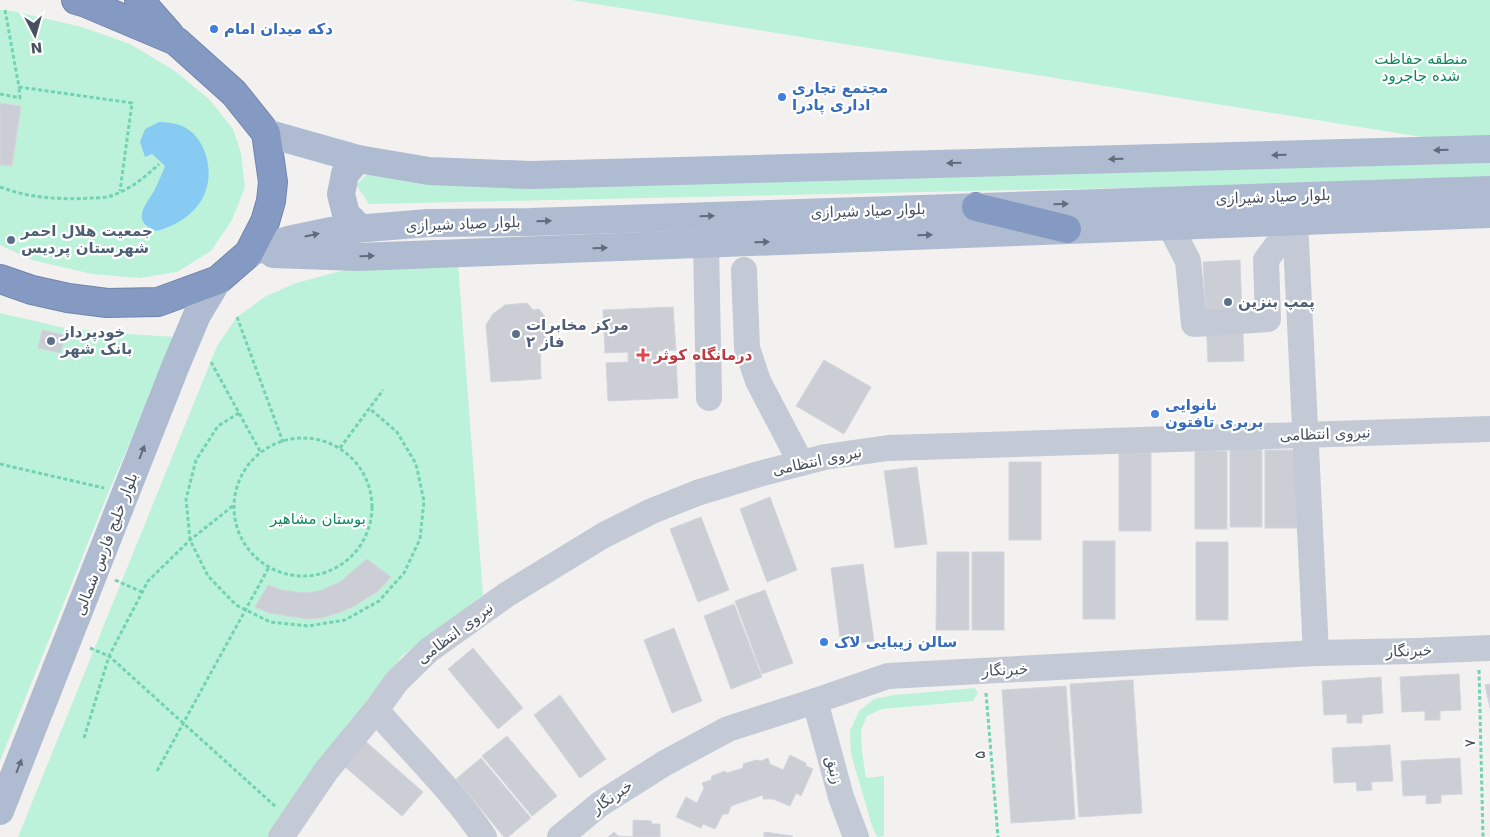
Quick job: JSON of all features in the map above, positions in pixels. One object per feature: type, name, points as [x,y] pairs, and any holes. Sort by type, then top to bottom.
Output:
[{"type":"highway","points":[[76,0],[176,41]]},
{"type":"highway","points":[[0,279],[32,290],[68,298],[107,303],[158,302],[218,280],[249,253],[265,222],[271,201],[273,182],[266,133],[234,93],[176,41],[139,0]]},
{"type":"highway","points":[[976,207],[1067,230]]},
{"type":"main road","points":[[266,133],[358,159],[429,172],[530,175],[1490,149]]},
{"type":"main road","points":[[358,159],[345,174],[340,194],[346,214],[360,228]]},
{"type":"main road","name":"بلوار صیاد شیرازی","points":[[249,253],[288,240],[330,231],[428,223],[531,222],[1490,190]]},
{"type":"main road","points":[[249,253],[358,257],[1490,214]]},
{"type":"main road","name":"بلوار خلیج فارس شمالی","points":[[0,811],[176,364],[197,315],[218,280]]},
{"type":"street","points":[[1170,226],[1188,261],[1194,324],[1268,319],[1266,260],[1295,221]]},
{"type":"street","points":[[1295,221],[1316,653]]},
{"type":"street","points":[[706,244],[709,398]]},
{"type":"street","points":[[744,270],[747,348],[758,382],[801,463]]},
{"type":"street","name":"نیروی انتظامی","points":[[286,829],[326,771],[376,710],[396,681],[429,650],[506,595],[604,535],[652,511],[697,493],[801,463],[888,448],[1490,429]]},
{"type":"street","name":"خبرنگار","points":[[560,837],[600,804],[664,763],[728,729],[888,676],[1316,653],[1416,652],[1484,648]]},
{"type":"street","name":"زنبق","points":[[815,701],[841,797],[856,837]]},
{"type":"street","points":[[376,710],[427,766],[474,822],[484,837]]},
{"type":"path","points":[[0,94],[20,98],[5,10]]},
{"type":"path","points":[[19,88],[132,104],[120,191]]},
{"type":"path","points":[[0,187],[39,197],[72,200],[106,198],[132,186],[159,164]]},
{"type":"path","points":[[237,317],[283,442]]},
{"type":"path","points":[[211,362],[261,453]]},
{"type":"path","points":[[340,448],[382,390]]},
{"type":"path","points":[[238,413],[218,426],[196,460],[186,499],[190,540],[208,576],[236,605],[270,622],[308,626],[345,620],[379,601],[404,573],[420,539],[424,501],[416,464],[396,432],[369,408]]},
{"type":"path","points":[[294,438],[318,439],[340,448],[358,463],[369,484],[373,507],[369,530],[358,551],[341,566],[320,575],[298,577],[276,571],[257,560],[243,542],[235,521],[234,506],[240,477],[253,459],[271,445],[294,438]]},
{"type":"path","points":[[0,464],[125,493]]},
{"type":"path","points":[[84,738],[109,656],[148,580],[190,540],[234,506]]},
{"type":"path","points":[[157,771],[269,567]]},
{"type":"path","points":[[95,572],[142,592]]},
{"type":"path","name":"۷","points":[[1483,837],[1484,648]]},
{"type":"path","points":[[109,656],[184,723],[286,829]]},
{"type":"path","name":"۵","points":[[985,671],[998,837]]},
{"type":"green space","name":"منطقه حفاظت شده جاجرود","points":[[571,0],[1490,0],[1490,148]]},
{"type":"green space","points":[[0,10],[82,27],[130,44],[175,71],[210,100],[233,129],[241,153],[245,187],[232,220],[211,251],[177,272],[140,278],[92,274],[32,260],[0,245],[0,165],[12,166],[21,106],[0,103]]},
{"type":"green space","points":[[1490,163],[1490,180],[369,204],[356,185],[373,168],[535,187]]},
{"type":"green space","name":"بوستان مشاهیر","points":[[458,263],[483,595],[402,656],[332,744],[270,837],[18,837],[217,346],[237,317],[266,296],[296,283],[352,268]]},
{"type":"green space","points":[[0,313],[65,328],[176,337],[111,486],[0,761]]},
{"type":"green space","points":[[975,688],[978,693],[973,701],[882,709],[867,716],[861,730],[866,778],[884,776],[884,836],[877,837],[851,754],[850,731],[859,711],[874,699],[894,695]]},
{"type":"water","points":[[159,122],[182,126],[190,130],[201,144],[208,162],[209,172],[203,198],[193,211],[173,225],[157,231],[144,223],[142,214],[165,166],[152,154],[145,157],[140,142],[145,129]]},
{"type":"building","points":[[0,103],[21,106],[12,166],[0,165]]},
{"type":"building","points":[[1240,260],[1244,361],[1208,362],[1203,262]]},
{"type":"building","name":"مرکز مخابرات فاز ۲","points":[[527,303],[533,310],[539,309],[545,317],[545,343],[540,344],[541,379],[491,382],[486,325],[493,314],[505,305]]},
{"type":"building","name":"درمانگاه کوثر","points":[[673,307],[676,350],[658,351],[658,359],[676,358],[678,398],[608,401],[606,363],[628,362],[628,352],[605,353],[603,310]]},
{"type":"building","name":"خودپرداز بانک شهر","points":[[42,330],[64,335],[61,353],[38,348]]},
{"type":"building","points":[[824,360],[871,387],[844,434],[796,406]]},
{"type":"building","points":[[1230,449],[1262,449],[1262,527],[1230,527]]},
{"type":"building","points":[[1265,450],[1297,450],[1297,528],[1265,528]]},
{"type":"building","points":[[1195,451],[1227,451],[1227,529],[1195,529]]},
{"type":"building","points":[[1119,453],[1151,453],[1151,531],[1119,531]]},
{"type":"building","points":[[1009,462],[1041,462],[1041,540],[1009,540]]},
{"type":"building","points":[[917,467],[927,544],[895,548],[884,471]]},
{"type":"building","points":[[770,497],[797,570],[767,582],[740,509]]},
{"type":"building","points":[[701,517],[729,590],[698,602],[670,529]]},
{"type":"building","points":[[1083,541],[1115,541],[1115,619],[1083,619]]},
{"type":"building","points":[[1196,542],[1228,542],[1228,620],[1196,620]]},
{"type":"building","points":[[937,552],[969,552],[969,630],[936,630]]},
{"type":"building","points":[[972,552],[1004,552],[1004,630],[972,630]]},
{"type":"building","points":[[367,559],[391,577],[377,592],[341,612],[322,618],[307,619],[269,613],[255,607],[268,585],[282,590],[306,593],[319,591],[340,582]]},
{"type":"building","points":[[863,564],[874,641],[841,645],[831,568]]},
{"type":"building","points":[[765,590],[793,663],[762,674],[735,601]]},
{"type":"building","points":[[734,604],[762,677],[731,689],[704,616]]},
{"type":"building","points":[[674,628],[702,701],[672,713],[644,640]]},
{"type":"building","points":[[473,648],[523,708],[498,729],[448,669]]},
{"type":"building","points":[[1459,674],[1461,710],[1440,711],[1440,720],[1425,720],[1425,711],[1402,712],[1400,677]]},
{"type":"building","points":[[1381,677],[1383,713],[1362,715],[1362,723],[1347,723],[1347,714],[1324,715],[1322,681]]},
{"type":"building","points":[[1133,680],[1142,813],[1079,817],[1070,684]]},
{"type":"building","points":[[1490,684],[1490,708],[1485,685]]},
{"type":"building","points":[[1066,686],[1075,819],[1011,823],[1002,690]]},
{"type":"building","points":[[560,695],[606,759],[580,778],[534,715]]},
{"type":"building","points":[[507,736],[557,796],[532,816],[482,756]]},
{"type":"building","points":[[364,740],[423,792],[402,816],[343,765]]},
{"type":"building","points":[[1390,745],[1393,781],[1371,782],[1372,790],[1357,791],[1356,782],[1334,783],[1332,748]]},
{"type":"building","points":[[790,755],[813,769],[801,796],[796,793],[790,806],[773,799],[763,799],[763,795],[731,806],[728,814],[723,814],[715,829],[703,824],[701,828],[676,817],[686,797],[697,803],[704,788],[702,783],[711,780],[712,776],[725,771],[727,773],[743,768],[743,764],[768,758],[770,764],[783,770]]},
{"type":"building","points":[[481,758],[531,818],[508,837],[504,837],[456,779]]},
{"type":"building","points":[[1460,758],[1462,794],[1441,795],[1441,803],[1426,804],[1426,795],[1403,796],[1401,761]]},
{"type":"building","points":[[633,820],[651,821],[652,824],[660,824],[660,837],[633,837]]},
{"type":"building","points":[[614,832],[618,836],[633,837],[608,837]]},
{"type":"building","points":[[764,832],[793,836],[764,837]]},
{"type":"place","name":"دکه میدان امام","points":[[214,29]]},
{"type":"place","name":"مجتمع تجاری اداری پادرا","points":[[782,97]]},
{"type":"place","name":"جمعیت هلال احمر شهرستان پردیس","points":[[11,240]]},
{"type":"place","name":"پمپ بنزین","points":[[1228,302]]},
{"type":"place","name":"مرکز مخابرات فاز ۲","points":[[516,334]]},
{"type":"place","name":"خودپرداز بانک شهر","points":[[51,341]]},
{"type":"place","name":"درمانگاه کوثر","points":[[643,355]]},
{"type":"place","name":"نانوایی بربری تافتون","points":[[1155,414]]},
{"type":"place","name":"سالن زیبایی لاک","points":[[824,642]]}]
